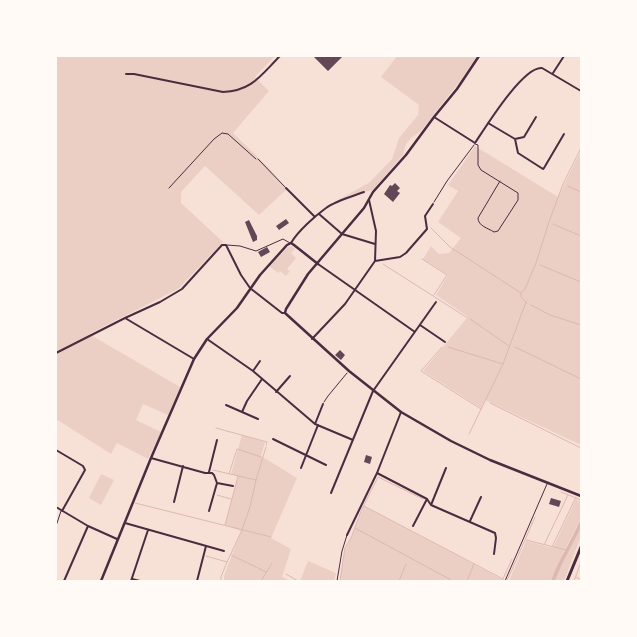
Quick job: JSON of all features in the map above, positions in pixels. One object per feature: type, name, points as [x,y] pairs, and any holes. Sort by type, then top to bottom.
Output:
[{"type":"main road","points":[[567,581],[581,547]]},
{"type":"street","points":[[126,74],[134,74],[223,92],[233,92],[253,83],[280,56]]},
{"type":"street","points":[[284,313],[310,272],[342,234],[374,192],[406,155],[457,89],[478,56]]},
{"type":"street","points":[[552,74],[564,56]]},
{"type":"street","points":[[434,117],[475,143],[510,91],[535,69],[542,68],[581,91]]},
{"type":"street","points":[[488,123],[515,139],[524,137],[536,117]]},
{"type":"street","points":[[515,139],[518,153],[542,169],[564,134]]},
{"type":"street","points":[[286,188],[315,217]]},
{"type":"street","points":[[101,581],[123,523],[194,359],[207,339],[237,308],[250,288],[278,254],[287,245],[291,244],[293,239],[315,217],[327,207],[364,192]]},
{"type":"street","points":[[312,339],[345,304],[375,261],[376,230],[369,200]]},
{"type":"street","points":[[375,261],[400,257],[406,253],[427,229],[426,216],[433,204]]},
{"type":"street","points":[[320,214],[342,234],[376,244]]},
{"type":"street","points":[[291,244],[355,291],[415,332]]},
{"type":"street","points":[[56,353],[160,302],[182,289],[217,249],[222,245],[226,245],[241,275],[250,288],[284,313],[349,372],[401,412],[451,441],[490,460],[547,484],[581,496]]},
{"type":"street","points":[[331,493],[373,391],[436,302]]},
{"type":"street","points":[[125,318],[194,359]]},
{"type":"street","points":[[420,325],[445,342]]},
{"type":"street","points":[[207,339],[262,379],[316,425],[353,440]]},
{"type":"street","points":[[253,372],[260,361]]},
{"type":"street","points":[[276,392],[290,376]]},
{"type":"street","points":[[242,412],[247,401],[262,379]]},
{"type":"street","points":[[301,468],[307,456],[323,404]]},
{"type":"street","points":[[226,405],[258,419]]},
{"type":"street","points":[[347,535],[376,473],[401,412]]},
{"type":"street","points":[[273,439],[326,465]]},
{"type":"street","points":[[208,472],[217,440]]},
{"type":"street","points":[[56,450],[83,466],[85,470],[62,511]]},
{"type":"street","points":[[151,458],[208,472],[214,475],[217,483],[209,511]]},
{"type":"street","points":[[174,502],[183,466]]},
{"type":"street","points":[[432,505],[446,468]]},
{"type":"street","points":[[376,473],[427,499],[432,505],[495,533],[496,538],[494,554]]},
{"type":"street","points":[[217,483],[233,486]]},
{"type":"street","points":[[470,521],[481,498]]},
{"type":"street","points":[[413,526],[427,499]]},
{"type":"street","points":[[56,507],[88,526],[117,539]]},
{"type":"street","points":[[123,523],[224,551]]},
{"type":"street","points":[[64,581],[88,526]]},
{"type":"street","points":[[140,581],[131,580],[148,530]]},
{"type":"street","points":[[197,581],[206,546]]},
{"type":"lane","points":[[475,143],[478,145],[478,165],[481,170],[500,181],[518,193],[518,200],[498,231],[494,232],[480,224],[478,222],[478,218],[500,181]]},
{"type":"lane","points":[[258,159],[286,188]]},
{"type":"lane","points":[[226,245],[240,246],[256,251],[283,239],[289,241],[291,244]]},
{"type":"lane","points":[[505,581],[547,484]]},
{"type":"lane","points":[[56,526],[62,511]]},
{"type":"lane","points":[[337,581],[342,551],[347,535]]},
{"type":"path","points":[[169,188],[214,139],[222,133],[228,134],[258,159]]},
{"type":"path","points":[[433,204],[447,181],[475,143]]},
{"type":"path","points":[[323,404],[349,372]]},
{"type":"shaded area","points":[[56,56],[275,56],[255,77],[269,91],[233,133],[268,167],[287,189],[259,215],[205,166],[181,192],[181,203],[223,242],[178,289],[89,334],[180,387],[168,415],[143,404],[136,420],[161,432],[148,459],[117,443],[111,454],[56,419]]},
{"type":"shaded area","points":[[397,56],[477,56],[461,80],[420,132],[412,137],[406,144],[403,155],[373,190],[351,195],[333,203],[370,182],[392,159],[399,138],[418,115],[419,105],[381,77]]},
{"type":"shaded area","points":[[475,146],[558,197],[581,150],[581,445],[485,400],[481,408],[423,371],[467,316],[436,295],[448,275],[423,259],[431,246],[439,254],[449,253],[461,238],[438,222],[458,191],[448,185]]},
{"type":"shaded area","points":[[292,246],[295,249],[291,253],[296,258],[287,269],[290,271],[286,276],[280,271],[278,273],[269,266],[288,247]]},
{"type":"shaded area","points":[[242,435],[265,442],[261,456],[297,478],[271,538],[291,549],[282,577],[290,581],[224,581],[224,576],[241,531],[225,525],[238,476],[231,474]]},
{"type":"shaded area","points":[[101,474],[114,480],[101,505],[89,498]]},
{"type":"shaded area","points":[[576,499],[581,502],[581,519],[564,551],[552,581],[509,581],[526,541],[553,548]]},
{"type":"shaded area","points":[[364,506],[505,581],[340,581],[345,550]]},
{"type":"shaded area","points":[[581,527],[581,536],[564,581],[554,581],[566,552]]},
{"type":"shaded area","points":[[308,561],[336,573],[334,581],[300,581]]},
{"type":"building","points":[[313,56],[343,56],[328,71]]},
{"type":"building","points":[[395,183],[400,188],[397,191],[400,193],[393,202],[384,194],[390,185],[392,186]]},
{"type":"building","points":[[286,219],[289,223],[279,230],[276,226]]},
{"type":"building","points":[[249,220],[257,236],[257,240],[253,242],[245,222]]},
{"type":"building","points":[[267,247],[270,252],[261,257],[258,252]]},
{"type":"building","points":[[340,350],[345,355],[341,360],[335,355]]},
{"type":"building","points":[[366,455],[372,457],[370,464],[364,462]]},
{"type":"building","points":[[551,498],[561,501],[559,507],[549,504]]},
{"type":"waterway","points":[[521,293],[525,289],[536,263],[563,184],[581,148]]},
{"type":"waterway","points":[[568,186],[581,192]]},
{"type":"waterway","points":[[553,224],[581,236]]},
{"type":"waterway","points":[[431,228],[450,247],[521,293],[521,297],[527,303]]},
{"type":"waterway","points":[[422,259],[447,275],[434,295]]},
{"type":"waterway","points":[[383,264],[466,317]]},
{"type":"waterway","points":[[540,265],[581,282]]},
{"type":"waterway","points":[[469,434],[503,364],[526,302]]},
{"type":"waterway","points":[[531,305],[550,315],[581,325]]},
{"type":"waterway","points":[[470,319],[509,346]]},
{"type":"waterway","points":[[442,347],[421,371],[481,409]]},
{"type":"waterway","points":[[448,347],[503,364]]},
{"type":"waterway","points":[[515,347],[581,379]]},
{"type":"waterway","points":[[490,403],[581,448]]},
{"type":"waterway","points":[[216,428],[267,442],[266,445]]},
{"type":"waterway","points":[[221,581],[221,577],[242,530],[250,507],[266,447]]},
{"type":"waterway","points":[[229,474],[237,449],[261,457]]},
{"type":"waterway","points":[[213,470],[256,480]]},
{"type":"waterway","points":[[225,525],[238,476]]},
{"type":"waterway","points":[[340,581],[345,548],[351,538],[361,511],[378,477],[423,499]]},
{"type":"waterway","points":[[561,492],[581,500]]},
{"type":"waterway","points":[[217,495],[231,499]]},
{"type":"waterway","points":[[544,545],[568,495]]},
{"type":"waterway","points":[[552,547],[576,497]]},
{"type":"waterway","points":[[135,503],[271,537]]},
{"type":"waterway","points":[[364,506],[503,579]]},
{"type":"waterway","points":[[507,581],[535,517]]},
{"type":"waterway","points":[[553,581],[581,523]]},
{"type":"waterway","points":[[355,528],[453,581]]},
{"type":"waterway","points":[[526,540],[566,550]]},
{"type":"waterway","points":[[231,555],[266,572]]},
{"type":"waterway","points":[[206,556],[227,562]]},
{"type":"waterway","points":[[502,581],[512,559]]},
{"type":"waterway","points":[[574,581],[581,562]]},
{"type":"waterway","points":[[261,581],[272,563]]},
{"type":"waterway","points":[[399,581],[406,564]]},
{"type":"waterway","points":[[467,581],[474,564]]},
{"type":"waterway","points":[[286,574],[298,581]]},
{"type":"waterway","points":[[576,577],[581,580]]}]
